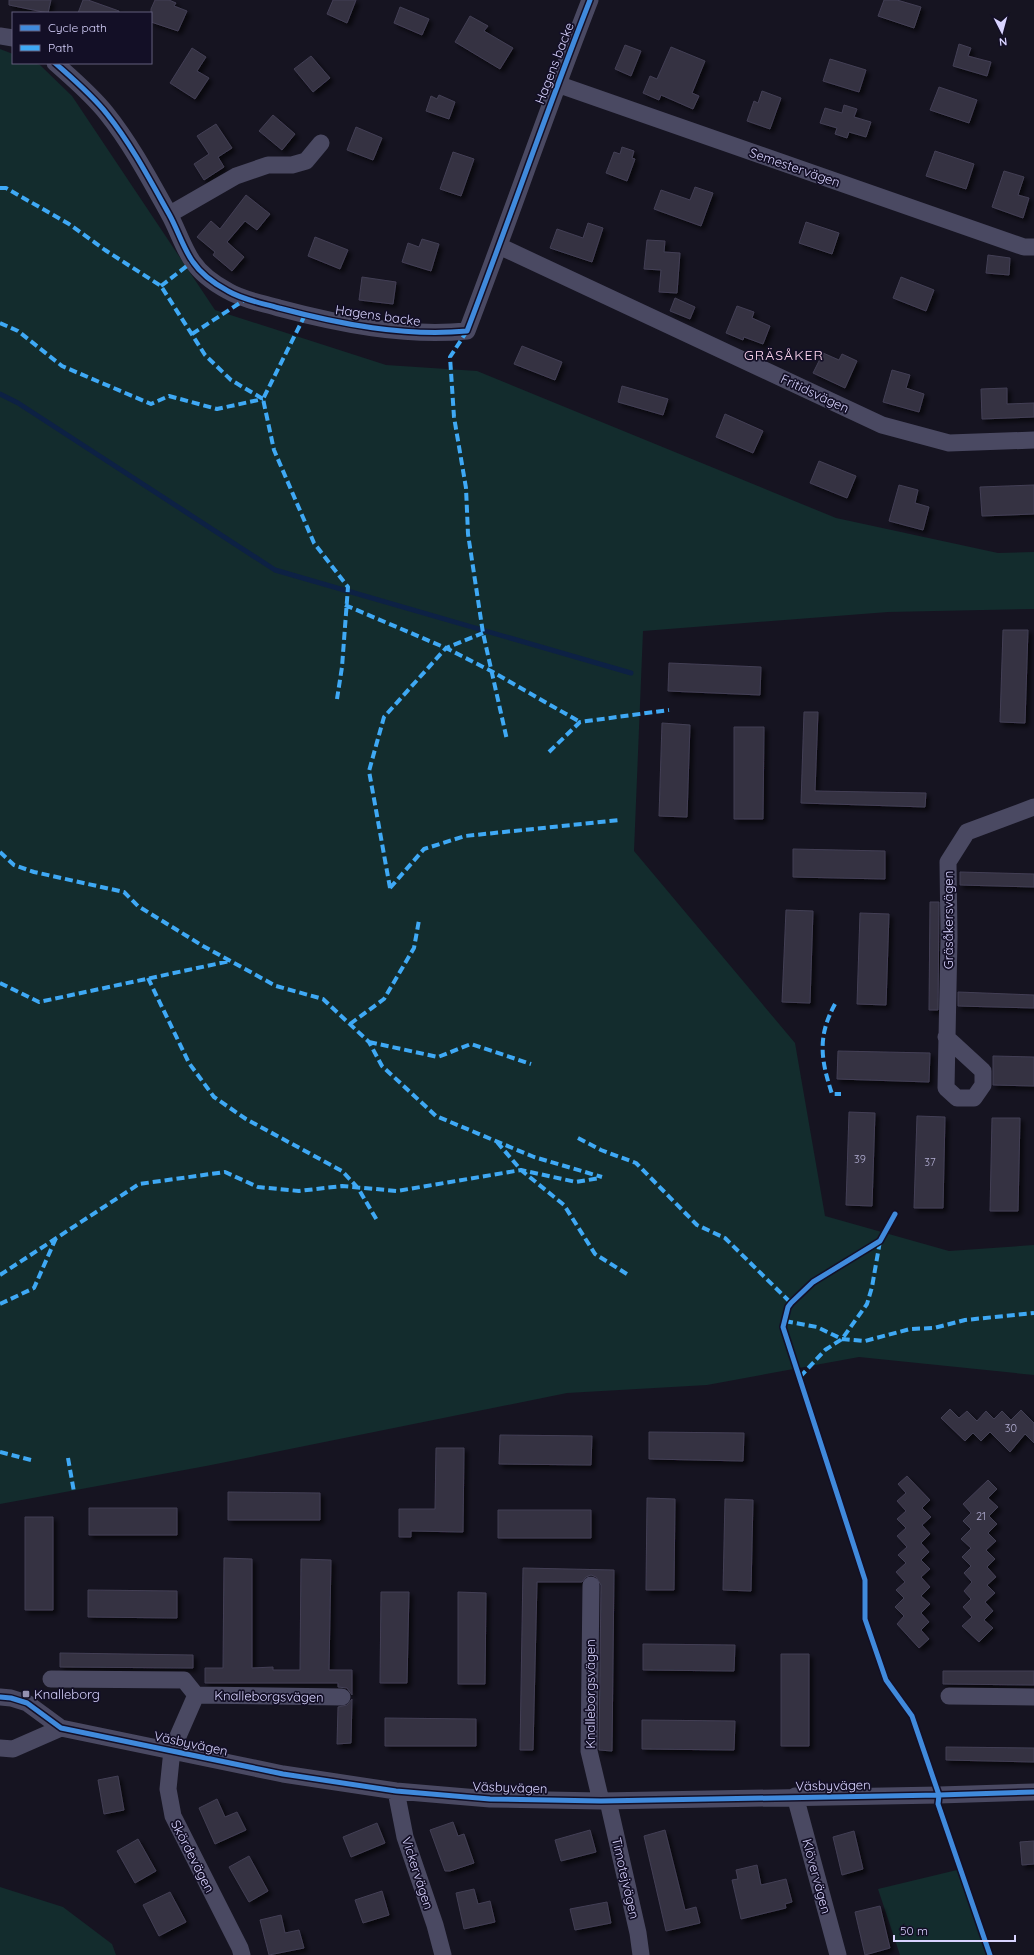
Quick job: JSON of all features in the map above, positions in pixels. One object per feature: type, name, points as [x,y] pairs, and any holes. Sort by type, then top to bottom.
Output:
[{"type":"street","name":"Hagens backe","points":[[56,64],[82,86],[107,113],[129,146],[170,214],[192,262],[214,282],[228,292],[246,299],[305,315],[402,331],[441,333],[467,331],[500,246],[557,84],[590,0]]},
{"type":"street","points":[[0,36],[12,38]]},
{"type":"street","name":"Semestervägen","points":[[557,84],[1024,247],[1034,248]]},
{"type":"street","points":[[170,214],[236,176],[268,165],[292,165],[306,161],[321,143]]},
{"type":"street","name":"Fritidsvägen","points":[[500,246],[882,425],[948,443],[1034,440]]},
{"type":"street","name":"Gräsåkersvägen","points":[[946,1037],[949,937],[948,862],[967,832],[1034,808]]},
{"type":"street","name":"Knalleborgsvägen","points":[[591,1585],[589,1751],[604,1801]]},
{"type":"street","name":"Knalleborgsvägen","points":[[51,1679],[184,1680],[196,1695]]},
{"type":"street","name":"Knalleborgsvägen","points":[[196,1695],[342,1697]]},
{"type":"street","name":"Knalleborgsvägen","points":[[172,1750],[196,1695]]},
{"type":"street","name":"Väsbyvägen","points":[[0,1696],[27,1703],[61,1728],[283,1774],[396,1791],[490,1799],[604,1801],[1034,1792]]},
{"type":"street","points":[[949,1696],[1034,1698]]},
{"type":"street","points":[[0,1748],[13,1749],[61,1728]]},
{"type":"street","name":"Skördevägen","points":[[172,1750],[168,1789],[173,1816],[240,1948],[242,1955]]},
{"type":"street","name":"Vickervägen","points":[[396,1791],[405,1837],[435,1925],[443,1955]]},
{"type":"street","name":"Klövervägen","points":[[795,1796],[838,1955]]},
{"type":"street","name":"Timotejvägen","points":[[604,1801],[638,1933],[641,1955]]},
{"type":"green space","points":[[0,49],[12,54],[12,64],[40,65],[72,96],[215,310],[386,365],[477,371],[836,518],[998,553],[1034,552],[1034,609],[888,612],[643,631],[634,851],[795,1043],[825,1216],[949,1251],[1034,1245],[1034,1375],[859,1357],[707,1385],[567,1393],[206,1466],[0,1504]]},
{"type":"green space","points":[[957,1870],[987,1955],[900,1955],[878,1889]]},
{"type":"green space","points":[[0,1887],[63,1907],[112,1944],[116,1955],[0,1955]]},
{"type":"building","points":[[9,0],[51,0],[48,12],[9,5]]},
{"type":"building","points":[[83,0],[88,0],[119,11],[119,12],[78,12]]},
{"type":"building","points":[[155,0],[169,0],[176,3],[174,6],[187,11],[178,31],[152,22],[151,9]]},
{"type":"building","points":[[333,0],[356,0],[347,23],[327,14]]},
{"type":"building","points":[[884,0],[897,0],[921,7],[914,28],[878,16]]},
{"type":"building","points":[[400,7],[429,19],[422,35],[394,23]]},
{"type":"building","points":[[470,16],[488,26],[484,31],[513,48],[500,69],[455,42]]},
{"type":"building","points":[[959,44],[971,48],[968,56],[991,62],[987,76],[953,66]]},
{"type":"building","points":[[625,45],[641,51],[631,76],[615,69]]},
{"type":"building","points":[[671,47],[705,61],[692,93],[699,96],[693,109],[661,95],[659,100],[643,93],[650,76],[657,79]]},
{"type":"building","points":[[192,48],[206,57],[197,71],[209,78],[195,99],[170,83]]},
{"type":"building","points":[[311,56],[330,78],[313,92],[294,69]]},
{"type":"building","points":[[830,59],[866,70],[859,92],[823,81]]},
{"type":"building","points":[[939,87],[977,100],[969,123],[930,110]]},
{"type":"building","points":[[762,91],[781,98],[770,129],[747,121],[754,101],[758,103]]},
{"type":"building","points":[[439,95],[455,102],[449,119],[426,111],[431,96],[437,99]]},
{"type":"building","points":[[844,105],[857,109],[854,117],[871,122],[866,137],[849,132],[847,138],[835,134],[837,128],[820,123],[825,108],[842,113]]},
{"type":"building","points":[[273,115],[295,134],[282,150],[259,131]]},
{"type":"building","points":[[216,124],[232,148],[218,157],[224,167],[204,180],[194,164],[209,154],[197,136]]},
{"type":"building","points":[[356,127],[382,138],[373,160],[347,150]]},
{"type":"building","points":[[622,147],[634,151],[632,158],[635,159],[627,181],[606,173],[614,152],[620,154]]},
{"type":"building","points":[[935,151],[974,164],[966,189],[926,176]]},
{"type":"building","points":[[453,152],[474,159],[461,196],[440,189]]},
{"type":"building","points":[[1004,171],[1024,177],[1018,195],[1029,198],[1023,218],[992,207]]},
{"type":"building","points":[[695,187],[713,193],[701,226],[654,209],[661,190],[690,200]]},
{"type":"building","points":[[246,195],[270,214],[257,230],[245,221],[227,242],[244,257],[232,271],[213,255],[215,252],[197,237],[211,221],[220,229]]},
{"type":"building","points":[[806,222],[839,233],[832,254],[799,243]]},
{"type":"building","points":[[588,223],[603,228],[592,262],[550,248],[557,229],[583,238]]},
{"type":"building","points":[[315,237],[348,250],[340,269],[308,256]]},
{"type":"building","points":[[422,239],[439,244],[431,271],[402,262],[408,243],[419,247]]},
{"type":"building","points":[[647,240],[665,241],[664,252],[680,253],[677,293],[659,292],[661,270],[644,269]]},
{"type":"building","points":[[988,255],[1010,258],[1009,275],[986,273]]},
{"type":"building","points":[[362,277],[396,282],[393,304],[359,300]]},
{"type":"building","points":[[901,277],[934,290],[926,311],[893,298]]},
{"type":"building","points":[[675,298],[695,307],[690,319],[670,311]]},
{"type":"building","points":[[737,306],[754,312],[752,318],[770,326],[763,344],[744,337],[743,340],[726,333]]},
{"type":"building","points":[[522,346],[562,362],[555,380],[514,364]]},
{"type":"building","points":[[823,353],[839,360],[842,354],[857,361],[845,388],[813,373]]},
{"type":"building","points":[[892,370],[910,375],[906,388],[924,394],[919,412],[883,402]]},
{"type":"building","points":[[622,386],[668,399],[663,415],[618,402]]},
{"type":"building","points":[[1007,388],[1007,404],[1034,403],[1034,417],[982,419],[981,389]]},
{"type":"building","points":[[725,414],[763,431],[753,453],[716,437]]},
{"type":"building","points":[[819,461],[856,476],[847,498],[810,483]]},
{"type":"building","points":[[899,485],[918,490],[915,503],[929,507],[923,530],[889,521]]},
{"type":"building","points":[[1034,485],[1034,514],[982,516],[980,487]]},
{"type":"building","points":[[1003,630],[1028,630],[1025,723],[1000,722]]},
{"type":"building","points":[[669,663],[761,667],[760,695],[668,691]]},
{"type":"building","points":[[804,712],[818,712],[815,791],[926,793],[925,807],[801,803]]},
{"type":"building","points":[[662,723],[690,725],[687,817],[659,816]]},
{"type":"building","points":[[734,727],[764,727],[763,819],[734,819]]},
{"type":"building","points":[[793,849],[885,851],[885,879],[793,877]]},
{"type":"building","points":[[960,872],[1034,874],[1034,887],[960,885]]},
{"type":"building","points":[[930,902],[939,902],[938,1010],[929,1010]]},
{"type":"building","points":[[786,910],[813,911],[810,1003],[782,1002]]},
{"type":"building","points":[[860,913],[889,914],[886,1005],[857,1004]]},
{"type":"building","points":[[958,992],[1034,995],[1034,1008],[958,1006]]},
{"type":"building","points":[[838,1051],[930,1053],[929,1082],[837,1079]]},
{"type":"building","points":[[993,1056],[1034,1057],[1034,1086],[993,1085]]},
{"type":"building","points":[[849,1112],[875,1113],[872,1206],[846,1205]]},
{"type":"building","points":[[917,1116],[945,1117],[943,1208],[914,1208]]},
{"type":"building","points":[[992,1118],[1020,1118],[1018,1211],[990,1211]]},
{"type":"building","points":[[950,1409],[959,1418],[967,1411],[977,1421],[986,1411],[994,1419],[1002,1411],[1011,1420],[1021,1410],[1034,1423],[1034,1443],[1025,1434],[1010,1452],[990,1432],[981,1441],[973,1433],[965,1441],[941,1418]]},
{"type":"building","points":[[649,1432],[744,1433],[743,1461],[649,1459]]},
{"type":"building","points":[[500,1435],[592,1436],[591,1465],[499,1464]]},
{"type":"building","points":[[436,1448],[464,1448],[463,1532],[411,1531],[411,1537],[399,1537],[399,1509],[435,1509]]},
{"type":"building","points":[[907,1476],[930,1500],[922,1508],[931,1517],[922,1525],[930,1534],[921,1543],[929,1552],[921,1560],[930,1569],[921,1577],[930,1587],[921,1596],[930,1604],[921,1613],[929,1622],[921,1630],[929,1639],[919,1648],[897,1624],[904,1616],[895,1607],[904,1598],[896,1590],[905,1582],[896,1572],[906,1563],[898,1555],[907,1547],[897,1536],[906,1528],[897,1519],[906,1511],[897,1501],[906,1493],[898,1484]]},
{"type":"building","points":[[988,1480],[997,1489],[988,1498],[998,1507],[989,1516],[997,1524],[988,1533],[996,1541],[986,1550],[995,1559],[987,1567],[996,1577],[987,1585],[995,1593],[985,1602],[993,1611],[984,1620],[993,1628],[979,1642],[962,1626],[972,1617],[963,1607],[971,1599],[964,1591],[972,1582],[964,1573],[971,1566],[962,1557],[971,1548],[961,1539],[971,1529],[963,1521],[971,1513],[963,1504]]},
{"type":"building","points":[[228,1492],[320,1493],[320,1520],[228,1520]]},
{"type":"building","points":[[647,1498],[675,1499],[674,1590],[646,1590]]},
{"type":"building","points":[[725,1499],[753,1500],[751,1591],[723,1590]]},
{"type":"building","points":[[89,1508],[177,1508],[177,1535],[89,1535]]},
{"type":"building","points":[[498,1510],[591,1510],[591,1538],[498,1538]]},
{"type":"building","points":[[25,1517],[53,1517],[53,1610],[25,1610]]},
{"type":"building","points":[[224,1558],[252,1559],[252,1668],[273,1667],[273,1670],[300,1670],[301,1559],[331,1560],[329,1670],[352,1670],[352,1695],[347,1688],[338,1687],[338,1683],[205,1683],[205,1668],[223,1668]]},
{"type":"building","points":[[523,1568],[614,1570],[612,1751],[599,1750],[601,1585],[596,1577],[591,1575],[586,1577],[582,1582],[537,1582],[533,1750],[520,1750]]},
{"type":"building","points":[[88,1590],[177,1591],[177,1618],[88,1617]]},
{"type":"building","points":[[381,1592],[409,1592],[407,1683],[380,1683]]},
{"type":"building","points":[[458,1592],[486,1593],[485,1684],[458,1684]]},
{"type":"building","points":[[643,1644],[735,1645],[734,1671],[643,1670]]},
{"type":"building","points":[[60,1653],[193,1655],[193,1668],[60,1667]]},
{"type":"building","points":[[781,1654],[809,1654],[809,1746],[781,1746]]},
{"type":"building","points":[[943,1671],[1034,1671],[1034,1685],[943,1684]]},
{"type":"building","points":[[352,1699],[351,1743],[337,1744],[338,1707],[347,1705]]},
{"type":"building","points":[[385,1718],[476,1719],[476,1746],[385,1746]]},
{"type":"building","points":[[642,1720],[735,1721],[734,1750],[642,1749]]},
{"type":"building","points":[[946,1747],[1034,1748],[1034,1762],[946,1760]]},
{"type":"building","points":[[118,1776],[124,1810],[104,1814],[98,1780]]},
{"type":"building","points":[[217,1799],[225,1817],[237,1812],[246,1830],[215,1844],[199,1808]]},
{"type":"building","points":[[453,1822],[458,1836],[464,1834],[474,1863],[450,1871],[445,1871],[430,1830]]},
{"type":"building","points":[[377,1823],[385,1843],[351,1857],[343,1837]]},
{"type":"building","points":[[590,1830],[596,1852],[561,1861],[555,1840]]},
{"type":"building","points":[[665,1830],[685,1910],[696,1907],[700,1923],[666,1931],[644,1836]]},
{"type":"building","points":[[854,1831],[863,1869],[842,1875],[833,1837]]},
{"type":"building","points":[[138,1839],[156,1871],[135,1883],[117,1851]]},
{"type":"building","points":[[1034,1841],[1034,1864],[1022,1865],[1020,1842]]},
{"type":"building","points":[[249,1856],[268,1891],[249,1902],[229,1867]]},
{"type":"building","points":[[757,1865],[761,1885],[786,1879],[792,1902],[785,1904],[786,1908],[741,1919],[732,1880],[738,1879],[736,1870]]},
{"type":"building","points":[[474,1889],[478,1904],[490,1901],[495,1922],[464,1929],[456,1893]]},
{"type":"building","points":[[382,1891],[389,1915],[363,1923],[355,1900]]},
{"type":"building","points":[[170,1892],[186,1922],[159,1936],[143,1905]]},
{"type":"building","points":[[607,1902],[611,1923],[575,1930],[570,1909]]},
{"type":"building","points":[[880,1906],[890,1948],[865,1955],[855,1912]]},
{"type":"building","points":[[281,1915],[285,1933],[299,1930],[304,1948],[269,1955],[260,1920]]},
{"type":"waterway","points":[[0,394],[18,403],[275,570],[631,673]]},
{"type":"marked path","points":[[0,188],[6,188],[69,224],[105,250],[161,286],[205,355],[231,380],[263,399]]},
{"type":"marked path","points":[[161,286],[192,262]]},
{"type":"marked path","points":[[192,334],[246,299]]},
{"type":"marked path","points":[[305,315],[263,399],[274,450],[314,543],[348,587],[342,667],[337,699]]},
{"type":"marked path","points":[[0,323],[18,331],[62,366],[151,404],[169,396],[217,409],[263,399]]},
{"type":"marked path","points":[[467,331],[450,357],[454,417],[466,488],[468,534],[483,633],[507,740]]},
{"type":"marked path","points":[[345,605],[446,648],[491,671],[580,722]]},
{"type":"marked path","points":[[390,888],[369,771],[384,717],[446,648],[483,633]]},
{"type":"marked path","points":[[549,752],[580,722],[669,710]]},
{"type":"marked path","points":[[390,888],[424,849],[465,836],[620,820]]},
{"type":"marked path","points":[[0,852],[14,865],[34,872],[124,892],[138,906],[203,946],[276,986],[323,999],[369,1042],[382,1066],[436,1116],[534,1157],[602,1177]]},
{"type":"marked path","points":[[350,1024],[384,999],[414,948],[419,920]]},
{"type":"marked path","points":[[0,983],[39,1002],[230,961]]},
{"type":"marked path","points":[[148,978],[189,1063],[214,1097],[246,1119],[342,1171],[358,1188],[378,1222]]},
{"type":"marked path","points":[[835,1004],[825,1027],[823,1038],[823,1059],[832,1094],[841,1094]]},
{"type":"marked path","points":[[369,1042],[438,1057],[471,1044],[531,1064]]},
{"type":"marked path","points":[[578,1138],[601,1150],[636,1163],[697,1225],[725,1238],[791,1303]]},
{"type":"marked path","points":[[497,1142],[521,1170],[564,1205],[595,1254],[630,1276]]},
{"type":"marked path","points":[[0,1275],[139,1184],[225,1172],[258,1187],[299,1191],[342,1186],[397,1191],[521,1170],[576,1182],[600,1178]]},
{"type":"marked path","points":[[0,1304],[34,1288],[56,1238]]},
{"type":"marked path","points":[[800,1377],[825,1350],[842,1339],[867,1304],[872,1287],[880,1241]]},
{"type":"marked path","points":[[785,1321],[817,1327],[842,1339],[865,1341],[910,1329],[934,1328],[965,1320],[1034,1313]]},
{"type":"marked path","points":[[0,1452],[31,1460]]},
{"type":"marked path","points":[[68,1458],[74,1492]]},
{"type":"cycle path","points":[[56,64],[95,100],[116,126],[155,188],[190,257],[200,271],[218,285],[240,297],[253,301],[302,314],[349,324],[396,331],[467,331],[590,0]]},
{"type":"cycle path","points":[[895,1214],[880,1241],[813,1282],[791,1303],[788,1307],[783,1327],[865,1580],[865,1619],[886,1680],[912,1716],[939,1795],[938,1804],[990,1955]]},
{"type":"cycle path","points":[[0,1697],[11,1698],[27,1703],[61,1728],[283,1774],[396,1791],[490,1799],[601,1801],[1034,1792]]},
{"type":"place","name":"Knalleborg","points":[[26,1694]]},
{"type":"district","name":"GRÄSÅKER","points":[[784,355]]}]
